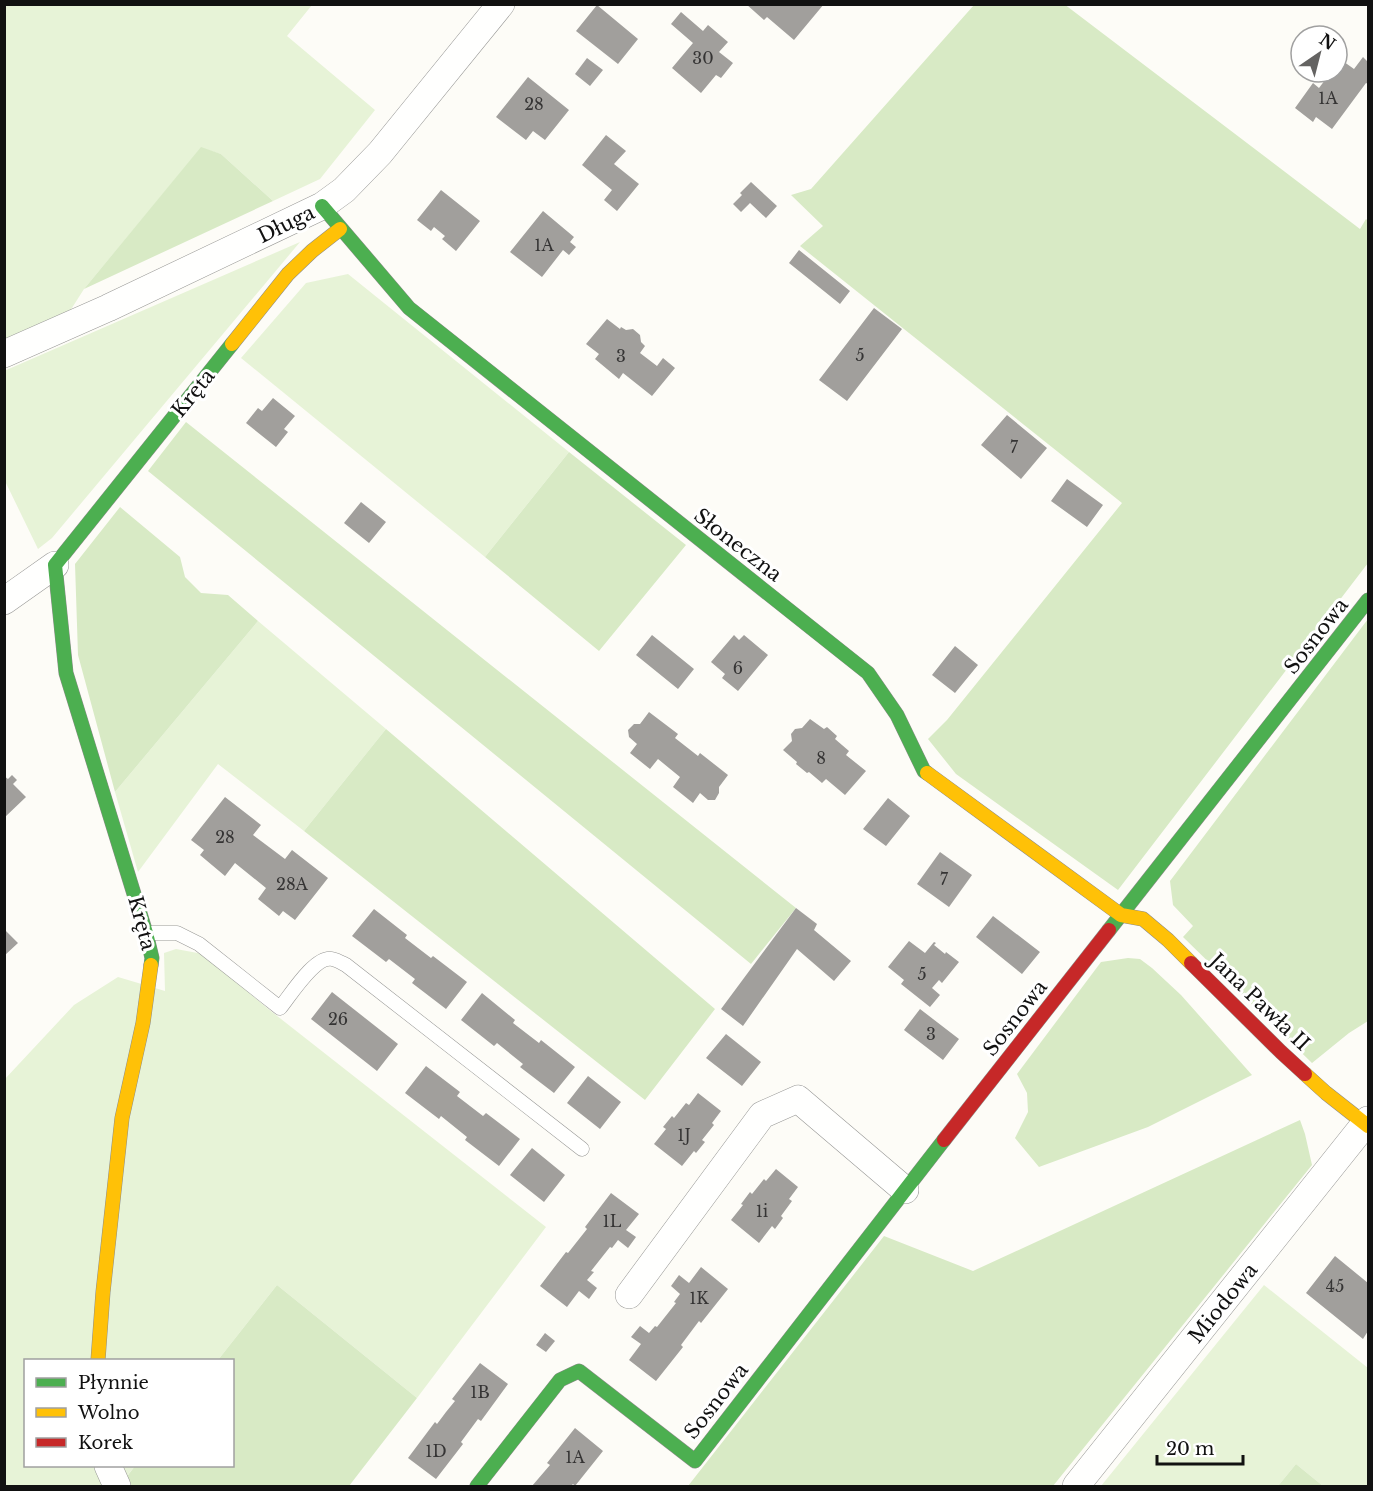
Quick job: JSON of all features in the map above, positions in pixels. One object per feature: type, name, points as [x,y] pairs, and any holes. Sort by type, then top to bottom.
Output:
[{"type":"street","name":"Długa","points":[[4,354],[108,308],[322,206],[344,190],[380,153],[501,4]]},
{"type":"street","name":"Słoneczna","points":[[322,206],[409,309],[868,673],[897,715],[924,771],[1121,915]]},
{"type":"street","name":"Kręta","points":[[4,601],[55,565],[288,274],[312,250],[340,229]]},
{"type":"street","name":"Kręta","points":[[55,565],[66,673],[147,933],[152,958],[143,1023],[122,1118],[98,1359]]},
{"type":"street","name":"Sosnowa","points":[[477,1486],[560,1380],[579,1371],[695,1461],[1368,600]]},
{"type":"street","name":"Jana Pawła II","points":[[1121,915],[1143,919],[1168,940],[1281,1052],[1326,1093],[1367,1123]]},
{"type":"street","points":[[629,1295],[762,1115],[798,1099],[905,1190]]},
{"type":"street","name":"Miodowa","points":[[1076,1486],[1367,1123]]},
{"type":"street","points":[[108,1467],[117,1486]]},
{"type":"lane","points":[[147,933],[177,933],[199,944],[280,1008],[319,962],[332,959],[346,965],[582,1149]]},
{"type":"green space","points":[[1064,4],[1360,229],[1366,219],[1368,221],[1368,563],[1118,890],[956,774],[928,739],[947,720],[1122,503],[800,246],[823,226],[791,195],[811,189],[974,5]]},
{"type":"green space","points":[[4,5],[312,5],[287,36],[375,110],[320,179],[273,201],[221,154],[201,148],[84,289],[70,311],[5,339]]},
{"type":"green space","points":[[201,147],[221,154],[273,201],[84,289]]},
{"type":"green space","points":[[300,242],[52,538],[38,549],[5,481],[4,371]]},
{"type":"green space","points":[[348,274],[569,452],[485,557],[241,358],[306,283]]},
{"type":"green space","points":[[186,422],[796,908],[751,964],[148,471]]},
{"type":"green space","points":[[569,452],[686,545],[599,651],[485,557]]},
{"type":"green space","points":[[120,507],[180,557],[185,577],[201,593],[228,595],[258,621],[115,792],[78,655],[75,564]]},
{"type":"green space","points":[[1368,619],[1368,1021],[1349,1033],[1312,1063],[1183,937],[1193,926],[1173,905],[1170,881]]},
{"type":"green space","points":[[258,621],[386,729],[304,831],[218,764],[138,872],[115,792]]},
{"type":"green space","points":[[386,729],[715,1009],[645,1100],[304,831]]},
{"type":"green space","points":[[176,949],[203,954],[267,1008],[546,1227],[417,1398],[277,1285],[219,1359],[24,1359],[24,1467],[134,1467],[119,1486],[5,1486],[4,1080],[74,1005],[118,977],[165,991],[164,953]]},
{"type":"green space","points":[[1128,958],[1140,959],[1181,995],[1252,1075],[1148,1127],[1039,1167],[1015,1138],[1028,1112],[1027,1093],[1017,1074],[1101,962]]},
{"type":"green space","points":[[1300,1120],[1312,1165],[1053,1486],[688,1486],[884,1236],[973,1271]]},
{"type":"green space","points":[[277,1285],[417,1398],[349,1486],[129,1486],[125,1479],[134,1467],[234,1467],[234,1359],[219,1359]]},
{"type":"green space","points":[[1264,1285],[1368,1368],[1368,1486],[1323,1486],[1296,1464],[1278,1486],[1101,1486]]},
{"type":"green space","points":[[1296,1464],[1323,1486],[1278,1486]]},
{"type":"building","points":[[746,4],[824,4],[794,40],[767,17],[764,20]]},
{"type":"building","points":[[597,5],[638,39],[618,64],[576,31]]},
{"type":"building","points":[[681,12],[703,31],[708,25],[728,42],[719,52],[733,63],[721,78],[716,75],[701,93],[672,68],[693,43],[671,24]]},
{"type":"building","points":[[1363,57],[1368,62],[1368,84],[1366,83],[1332,129],[1316,117],[1313,122],[1295,108],[1312,84],[1319,88],[1322,84],[1349,84],[1349,65],[1354,69]]},
{"type":"building","points":[[587,58],[603,70],[590,86],[575,74]]},
{"type":"building","points":[[528,77],[569,110],[545,140],[533,131],[526,140],[496,117]]},
{"type":"building","points":[[606,135],[626,151],[614,164],[639,184],[617,211],[604,200],[612,190],[582,165]]},
{"type":"building","points":[[751,182],[777,206],[766,218],[750,203],[741,212],[733,204]]},
{"type":"building","points":[[441,190],[480,221],[456,251],[442,239],[445,236],[434,227],[431,231],[417,220]]},
{"type":"building","points":[[543,211],[574,237],[570,242],[576,247],[569,255],[563,250],[542,277],[510,252]]},
{"type":"building","points":[[799,250],[850,291],[840,304],[789,263]]},
{"type":"building","points":[[874,308],[902,329],[847,401],[819,380]]},
{"type":"building","points":[[607,319],[620,329],[621,327],[626,330],[633,329],[640,335],[641,342],[645,346],[640,353],[657,366],[663,358],[675,368],[652,396],[623,373],[619,379],[595,359],[599,354],[586,344]]},
{"type":"building","points":[[273,398],[295,416],[284,429],[288,432],[276,447],[246,423],[258,408],[262,411]]},
{"type":"building","points":[[1007,415],[1047,448],[1021,479],[981,445]]},
{"type":"building","points":[[1067,479],[1103,505],[1087,527],[1051,501]]},
{"type":"building","points":[[361,502],[386,522],[369,543],[344,523]]},
{"type":"building","points":[[652,635],[694,669],[678,689],[636,655]]},
{"type":"building","points":[[734,635],[739,640],[744,635],[768,655],[738,691],[722,678],[725,674],[711,662]]},
{"type":"building","points":[[955,646],[978,665],[955,693],[932,675]]},
{"type":"building","points":[[649,712],[678,734],[675,738],[698,756],[700,753],[728,775],[719,787],[715,800],[708,800],[700,793],[693,803],[673,787],[680,777],[658,759],[650,769],[630,753],[637,744],[629,737],[628,730],[634,724],[640,724]]},
{"type":"building","points":[[810,719],[824,729],[827,727],[837,736],[835,739],[849,751],[846,755],[866,771],[845,795],[826,779],[822,783],[809,772],[807,773],[783,750],[792,741],[791,734],[795,729],[802,728]]},
{"type":"building","points":[[12,775],[17,780],[13,784],[26,797],[4,818],[4,776],[8,779]]},
{"type":"building","points":[[225,797],[261,825],[253,835],[285,859],[292,850],[328,878],[295,920],[283,911],[279,916],[258,899],[266,888],[235,863],[225,876],[200,855],[204,850],[191,840]]},
{"type":"building","points":[[888,798],[910,816],[886,846],[863,829]]},
{"type":"building","points":[[940,852],[972,875],[949,907],[917,884]]},
{"type":"building","points":[[796,908],[817,924],[814,930],[851,961],[834,981],[797,949],[743,1026],[721,1009]]},
{"type":"building","points":[[374,909],[407,935],[405,938],[467,982],[446,1009],[412,983],[415,979],[389,959],[386,962],[352,936]]},
{"type":"building","points":[[993,916],[1040,952],[1022,974],[976,937]]},
{"type":"building","points":[[4,929],[18,943],[4,956]]},
{"type":"building","points":[[909,941],[925,953],[934,942],[936,943],[934,945],[945,954],[946,952],[959,962],[942,983],[939,980],[932,988],[940,995],[930,1007],[901,984],[904,980],[888,967]]},
{"type":"building","points":[[332,992],[398,1044],[377,1071],[311,1019]]},
{"type":"building","points":[[482,993],[515,1020],[513,1023],[539,1043],[541,1040],[575,1067],[554,1093],[520,1067],[523,1064],[497,1043],[494,1046],[461,1020]]},
{"type":"building","points":[[920,1009],[959,1039],[943,1060],[904,1030]]},
{"type":"building","points":[[726,1034],[761,1062],[742,1086],[706,1058]]},
{"type":"building","points":[[426,1066],[460,1092],[457,1096],[483,1116],[486,1113],[520,1139],[499,1166],[465,1140],[467,1137],[441,1116],[439,1119],[405,1093]]},
{"type":"building","points":[[588,1076],[621,1102],[600,1129],[567,1103]]},
{"type":"building","points":[[698,1093],[721,1111],[712,1123],[714,1125],[702,1140],[705,1142],[682,1166],[654,1144],[666,1129],[663,1127],[672,1116],[674,1118],[686,1103],[689,1105]]},
{"type":"building","points":[[532,1148],[565,1175],[544,1202],[510,1175]]},
{"type":"building","points":[[776,1169],[798,1187],[789,1199],[792,1201],[781,1216],[783,1218],[775,1229],[772,1226],[759,1243],[731,1220],[750,1192],[752,1194]]},
{"type":"building","points":[[611,1193],[639,1214],[626,1230],[636,1237],[628,1248],[618,1240],[612,1248],[610,1247],[591,1271],[594,1272],[587,1280],[597,1288],[589,1299],[579,1291],[567,1307],[540,1286],[587,1229],[585,1227]]},
{"type":"building","points":[[1335,1256],[1368,1283],[1368,1331],[1363,1339],[1306,1293]]},
{"type":"building","points":[[701,1267],[728,1289],[701,1323],[699,1321],[681,1345],[683,1347],[656,1381],[629,1360],[641,1344],[631,1337],[640,1326],[649,1333],[655,1326],[657,1327],[676,1303],[674,1302],[680,1294],[671,1286],[679,1275],[689,1283]]},
{"type":"building","points":[[545,1333],[555,1341],[546,1352],[536,1345]]},
{"type":"building","points":[[480,1363],[508,1384],[481,1421],[478,1419],[461,1442],[463,1444],[436,1479],[408,1458],[435,1422],[437,1424],[455,1401],[452,1399]]},
{"type":"building","points":[[575,1428],[603,1451],[575,1486],[573,1484],[571,1486],[532,1486],[550,1465],[547,1463]]},
{"type":"traffic: fast","points":[[322,206],[409,308],[868,673],[897,715],[927,773]]},
{"type":"traffic: fast","points":[[151,965],[152,958],[146,933],[66,673],[55,565],[232,344]]},
{"type":"traffic: fast","points":[[1109,930],[1368,600]]},
{"type":"traffic: fast","points":[[477,1486],[560,1380],[579,1371],[695,1461],[944,1140]]},
{"type":"traffic: slow","points":[[232,344],[288,274],[340,229]]},
{"type":"traffic: slow","points":[[927,773],[1121,915],[1143,919],[1191,963]]},
{"type":"traffic: slow","points":[[98,1359],[122,1118],[143,1023],[151,965]]},
{"type":"traffic: slow","points":[[1305,1074],[1368,1126]]},
{"type":"traffic: jam","points":[[944,1140],[1109,930]]},
{"type":"traffic: jam","points":[[1191,963],[1305,1074]]}]
